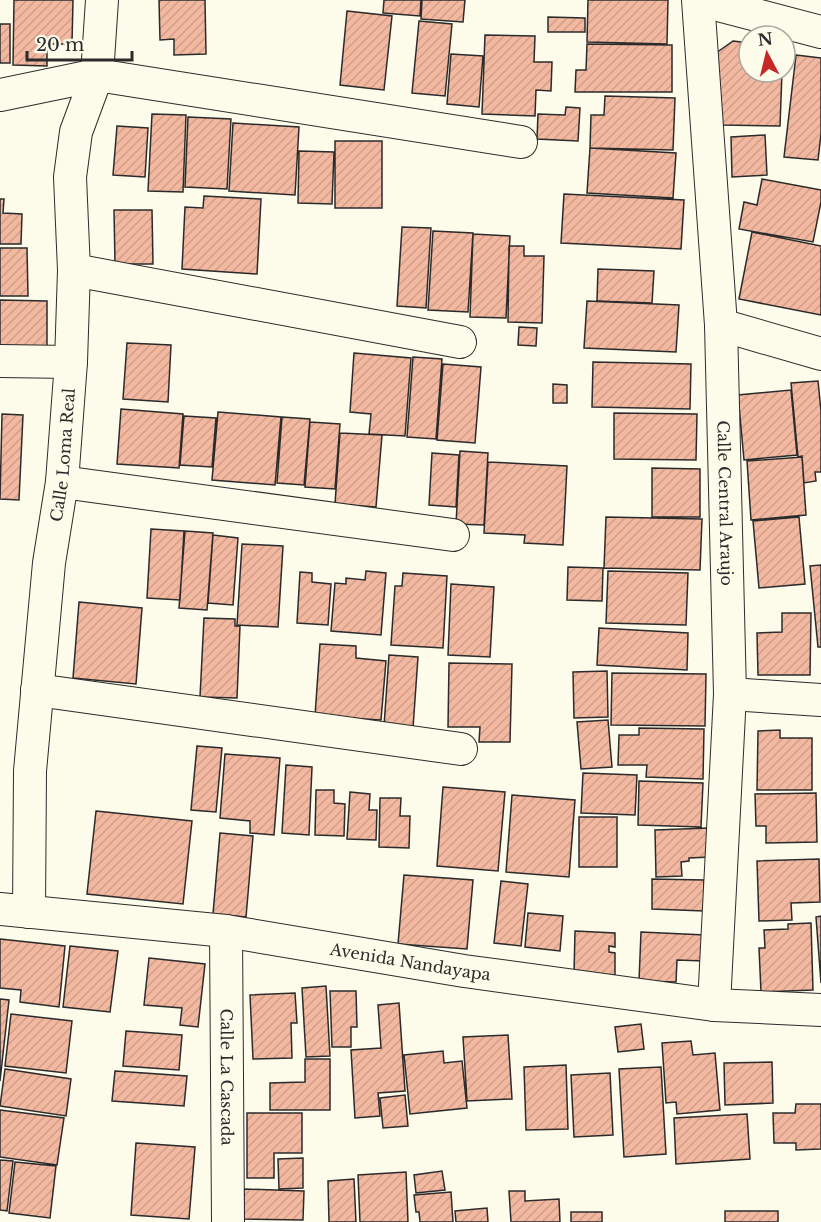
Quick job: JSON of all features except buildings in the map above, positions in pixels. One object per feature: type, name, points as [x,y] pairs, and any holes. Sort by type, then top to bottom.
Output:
[{"type":"street","name":"Calle Loma Real","points":[[14,910],[30,771],[49,563],[62,482],[71,362],[74,270],[70,177],[76,132],[97,75],[102,0]]},
{"type":"street","points":[[699,0],[821,33]]},
{"type":"street","name":"Calle Central Araujo","points":[[699,0],[721,326],[730,694],[714,1005]]},
{"type":"street","points":[[0,95],[97,75],[521,142]]},
{"type":"street","points":[[74,270],[460,342]]},
{"type":"street","points":[[721,326],[821,354]]},
{"type":"street","points":[[0,361],[71,362]]},
{"type":"street","points":[[62,482],[453,535]]},
{"type":"street","points":[[37,690],[461,749]]},
{"type":"street","points":[[730,694],[821,700]]},
{"type":"street","name":"Avenida Nandayapa","points":[[14,910],[225,931],[464,971],[714,1005],[821,1010]]},
{"type":"street","name":"Calle La Cascada","points":[[225,931],[228,1222]]}]
